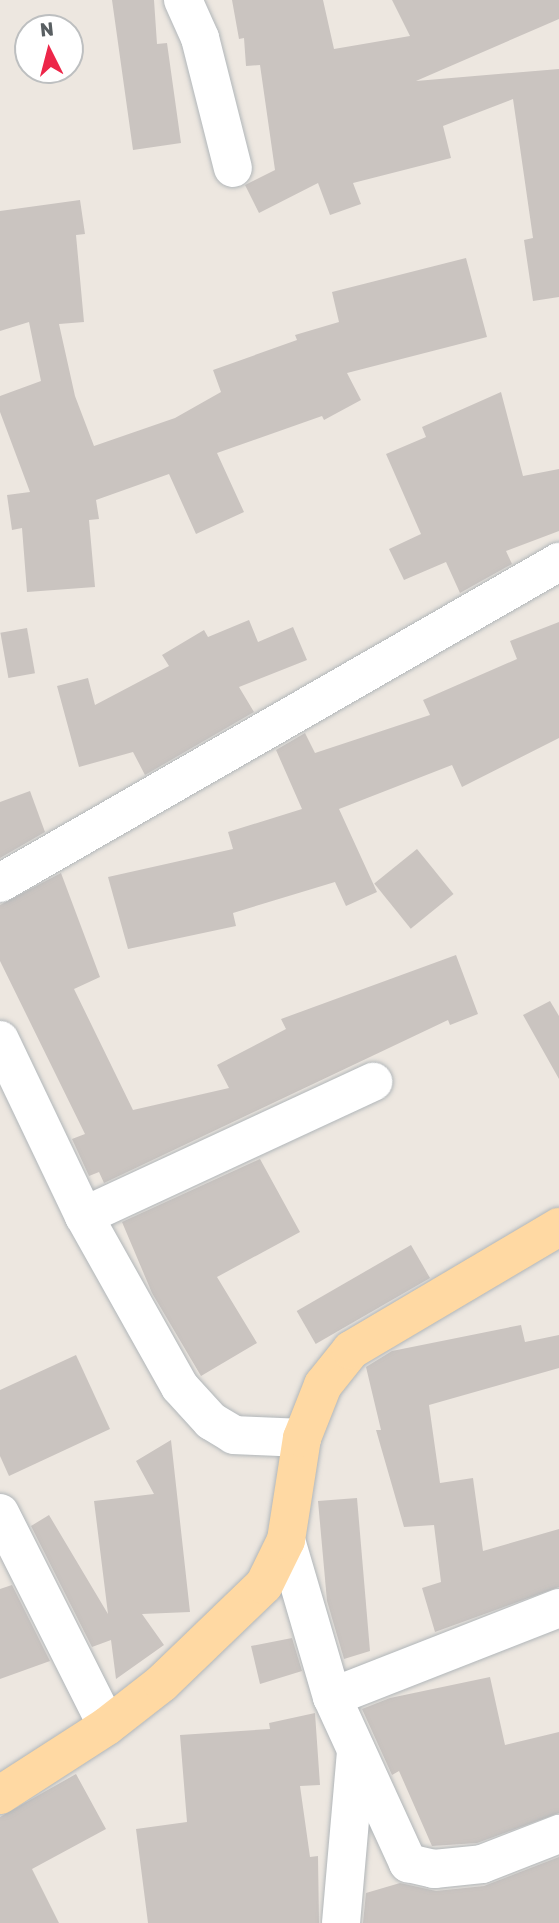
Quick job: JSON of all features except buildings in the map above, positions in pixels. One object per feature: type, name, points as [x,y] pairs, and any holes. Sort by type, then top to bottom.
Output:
[{"type":"main road","points":[[0,1795],[107,1726],[240,1612],[264,1585],[286,1540],[302,1438],[323,1385],[351,1350],[559,1227]]},
{"type":"street","points":[[183,0],[200,38],[233,168]]},
{"type":"street","points":[[0,883],[559,562]]},
{"type":"street","points":[[0,1040],[84,1216],[180,1387],[211,1421],[234,1435],[302,1438]]},
{"type":"street","points":[[84,1216],[373,1082]]},
{"type":"street","points":[[0,1513],[107,1726]]},
{"type":"street","points":[[286,1540],[332,1697],[408,1863],[434,1869],[482,1864],[559,1834]]},
{"type":"street","points":[[332,1697],[559,1608]]},
{"type":"street","points":[[341,1923],[356,1750]]}]
